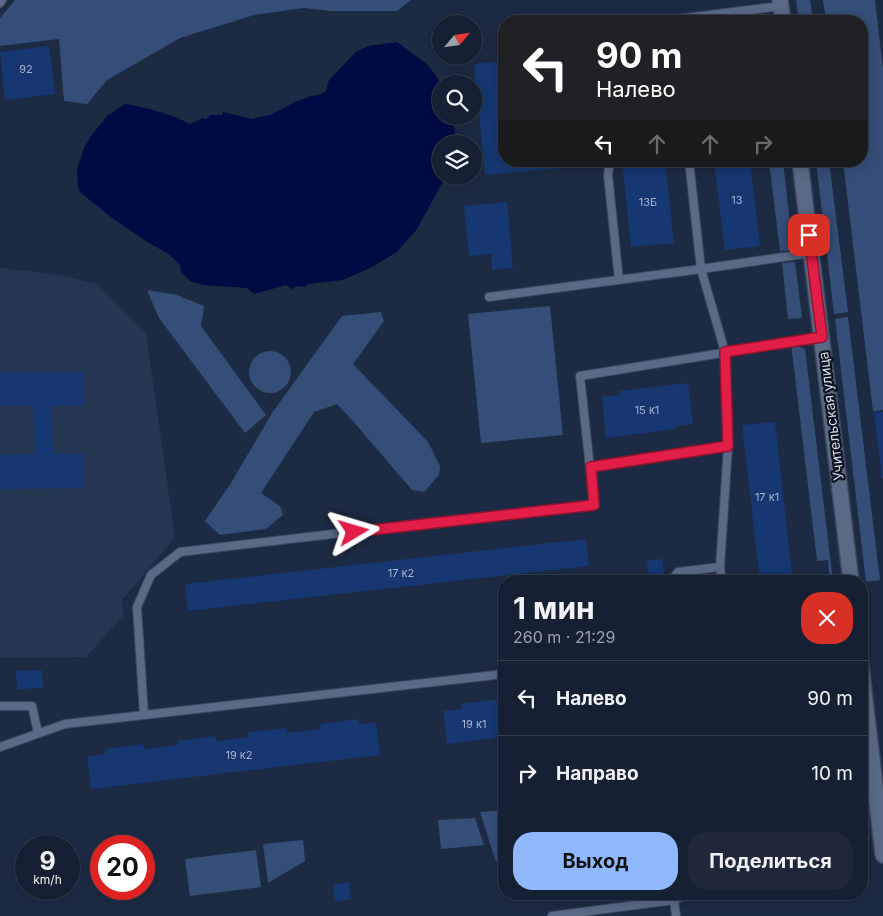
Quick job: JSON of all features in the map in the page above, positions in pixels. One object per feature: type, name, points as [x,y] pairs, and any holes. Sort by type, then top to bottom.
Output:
[{"type":"street","name":"Учительская улица","points":[[801,167],[850,575]]},
{"type":"street","points":[[868,710],[877,750],[883,855]]},
{"type":"lane","points":[[702,15],[781,3]]},
{"type":"lane","points":[[609,167],[608,175],[619,280]]},
{"type":"lane","points":[[690,167],[702,269],[725,352],[728,446],[720,567],[721,575]]},
{"type":"lane","points":[[489,297],[811,253]]},
{"type":"lane","points":[[144,715],[136,607],[151,575],[180,552],[594,505],[580,376],[822,337]]},
{"type":"lane","points":[[591,467],[728,446]]},
{"type":"lane","points":[[676,575],[678,572],[720,567]]},
{"type":"lane","points":[[0,747],[65,724],[498,675]]},
{"type":"lane","points":[[0,706],[32,706],[38,733]]},
{"type":"lane","points":[[557,916],[674,900],[676,916]]},
{"type":"shaded area","points":[[15,0],[411,0],[397,11],[331,11],[304,8],[254,15],[180,38],[107,80],[87,104],[64,101],[59,39],[0,46],[0,18]]},
{"type":"shaded area","points":[[796,0],[810,0],[812,15],[798,15]]},
{"type":"shaded area","points":[[823,0],[875,0],[883,69],[883,410],[873,411],[844,167],[868,167],[868,15],[825,15]]},
{"type":"shaded area","points":[[397,42],[428,65],[435,75],[432,75],[432,125],[454,125],[455,135],[432,135],[432,185],[441,185],[417,229],[397,252],[372,267],[343,280],[308,284],[305,287],[297,286],[292,289],[286,285],[254,294],[247,288],[203,285],[190,281],[181,272],[180,265],[170,255],[112,218],[80,192],[77,169],[84,148],[108,115],[125,104],[159,111],[190,124],[203,118],[206,119],[210,115],[222,115],[223,112],[251,119],[270,115],[295,102],[326,91],[329,80],[357,51],[369,46]]},
{"type":"shaded area","points":[[770,167],[784,167],[793,250],[780,251]]},
{"type":"shaded area","points":[[817,167],[830,167],[848,312],[834,314]]},
{"type":"shaded area","points":[[795,262],[802,318],[788,319],[782,263]]},
{"type":"shaded area","points":[[0,268],[60,275],[97,284],[146,333],[175,538],[122,600],[123,616],[86,657],[0,658]]},
{"type":"shaded area","points":[[147,290],[177,295],[204,306],[201,326],[266,415],[245,433],[159,318]]},
{"type":"shaded area","points":[[550,306],[563,435],[481,443],[468,314]]},
{"type":"shaded area","points":[[381,312],[384,321],[353,364],[428,442],[440,466],[439,475],[424,492],[412,490],[337,404],[314,412],[261,493],[280,506],[283,515],[266,529],[220,535],[205,521],[231,483],[272,413],[342,316]]},
{"type":"shaded area","points":[[848,317],[880,580],[868,582],[868,575],[865,575],[835,319]]},
{"type":"shaded area","points":[[791,343],[805,349],[832,575],[829,575],[828,560],[817,561]]},
{"type":"shaded area","points":[[274,351],[282,354],[288,360],[291,372],[288,384],[282,390],[266,393],[258,390],[252,384],[249,368],[252,360],[258,354]]},
{"type":"shaded area","points":[[498,810],[498,862],[496,862],[480,812]]},
{"type":"shaded area","points":[[475,818],[484,845],[441,849],[438,820]]},
{"type":"shaded area","points":[[303,840],[305,861],[268,883],[263,844]]},
{"type":"shaded area","points":[[256,850],[261,887],[190,896],[185,859]]},
{"type":"building","points":[[49,46],[55,94],[5,100],[0,52]]},
{"type":"building","points":[[498,62],[498,167],[573,167],[485,175],[480,125],[482,125],[482,75],[475,75],[474,65]]},
{"type":"building","points":[[623,167],[666,167],[674,243],[631,247]]},
{"type":"building","points":[[715,167],[751,167],[760,246],[725,250]]},
{"type":"building","points":[[507,202],[513,268],[492,270],[491,254],[469,256],[464,206]]},
{"type":"building","points":[[0,372],[83,372],[84,406],[52,406],[53,454],[84,454],[84,488],[0,489],[0,455],[35,454],[34,406],[0,406]]},
{"type":"building","points":[[688,383],[693,424],[675,426],[675,429],[606,438],[602,397],[620,395],[619,391]]},
{"type":"building","points":[[883,412],[883,479],[882,479],[874,413]]},
{"type":"building","points":[[775,422],[792,575],[759,575],[742,425]]},
{"type":"building","points":[[586,539],[589,566],[188,611],[185,584]]},
{"type":"building","points":[[662,559],[664,575],[648,575],[647,560]]},
{"type":"building","points":[[42,670],[43,688],[17,689],[16,671]]},
{"type":"building","points":[[498,699],[498,738],[447,744],[443,711],[462,709],[461,704]]},
{"type":"building","points":[[359,719],[359,724],[376,722],[380,755],[91,789],[87,756],[105,754],[105,749],[143,744],[144,749],[178,745],[177,741],[216,736],[216,741],[249,737],[248,732],[287,728],[287,733],[321,729],[320,724]]},
{"type":"building","points":[[349,882],[351,899],[335,902],[333,885]]},
{"type":"route","points":[[354,532],[594,505],[591,467],[728,446],[725,352],[822,337],[809,235]]}]
